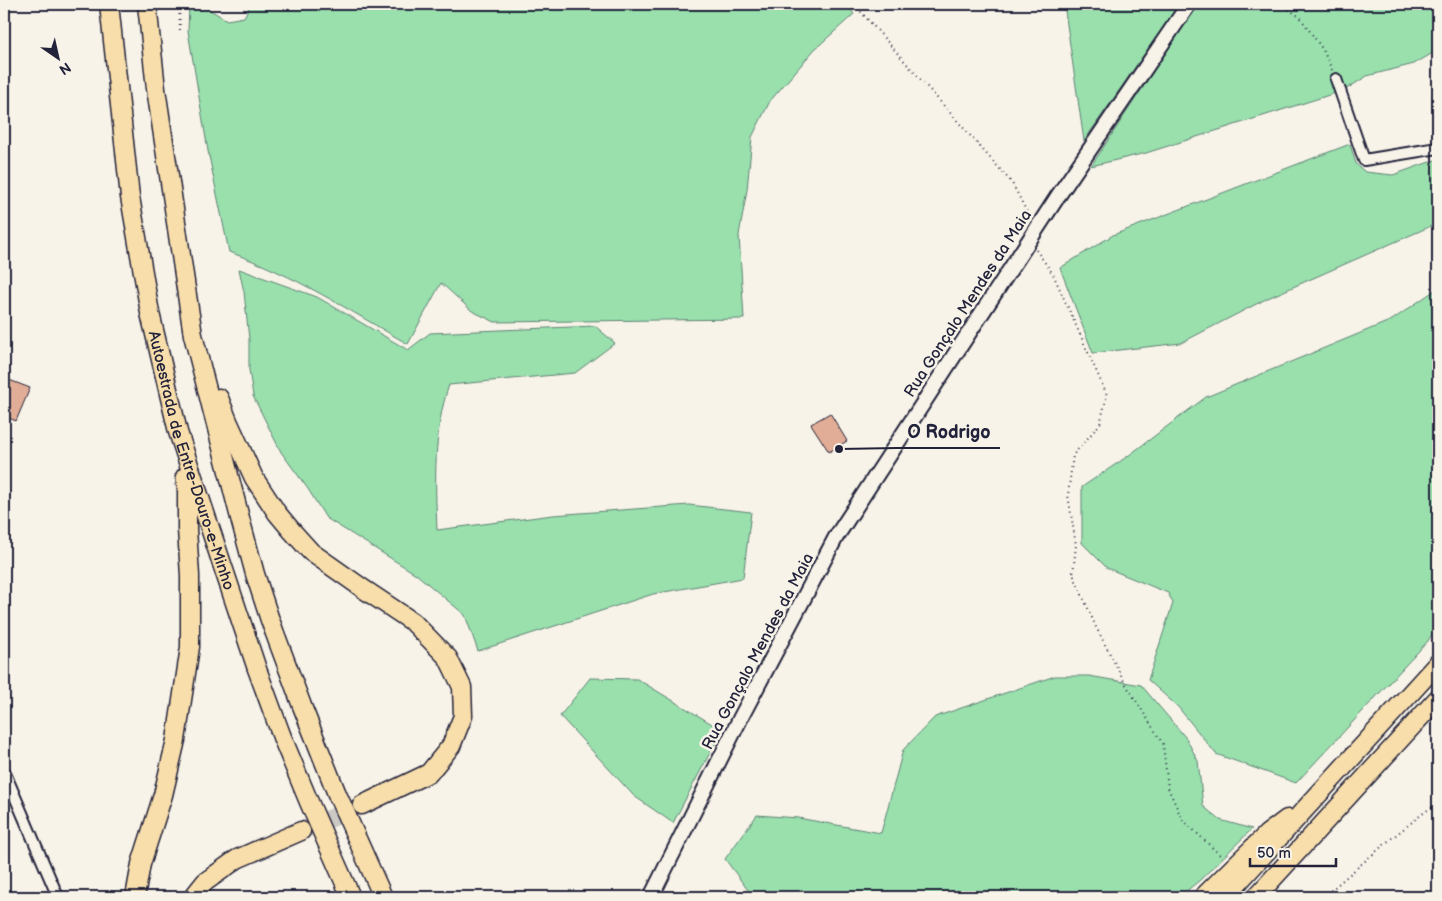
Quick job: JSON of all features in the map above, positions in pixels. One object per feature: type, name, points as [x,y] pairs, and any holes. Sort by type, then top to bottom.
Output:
[{"type":"highway","name":"Autoestrada de Entre-Douro-e-Minho","points":[[109,4],[122,138],[134,225],[150,312],[178,432],[270,703],[309,802],[351,897]]},
{"type":"highway","name":"Autoestrada de Entre-Douro-e-Minho","points":[[147,4],[156,89],[193,335],[243,531],[270,620],[302,706],[337,794],[383,897]]},
{"type":"highway","points":[[193,335],[228,421],[254,478],[277,513],[312,552],[413,622],[448,658],[462,687],[463,716],[451,746],[429,773],[362,805]]},
{"type":"highway","points":[[135,897],[141,864],[163,795],[176,740],[190,647],[190,576],[186,490],[178,432]]},
{"type":"highway","points":[[1226,897],[1438,663]]},
{"type":"highway","points":[[1256,897],[1438,698]]},
{"type":"highway","points":[[1203,897],[1267,834],[1320,794]]},
{"type":"highway","points":[[193,897],[205,882],[237,859],[301,831]]},
{"type":"street","name":"Rua Gonçalo Mendes da Maia","points":[[652,897],[741,717],[836,537],[1032,235],[1189,4]]},
{"type":"street","points":[[1336,79],[1364,160],[1438,148]]},
{"type":"street","points":[[4,771],[58,897]]},
{"type":"path","points":[[179,4],[180,32]]},
{"type":"path","points":[[854,4],[1012,182],[1032,235],[1053,274],[1106,395],[1100,424],[1073,455],[1068,495],[1076,545],[1073,574],[1096,627],[1125,683],[1163,744],[1168,788],[1182,819],[1220,855]]},
{"type":"path","points":[[1280,4],[1300,17],[1323,50],[1336,79]]},
{"type":"path","points":[[1324,897],[1392,838],[1426,811],[1438,804]]},
{"type":"green space","points":[[189,4],[200,4],[227,20],[244,17],[251,4],[846,4],[854,14],[814,50],[770,101],[752,137],[747,190],[739,235],[744,319],[495,322],[472,311],[441,283],[408,344],[298,282],[229,252],[208,151],[188,31]]},
{"type":"green space","points":[[1064,4],[1179,4],[1084,141]]},
{"type":"green space","points":[[1198,4],[1438,4],[1438,50],[1414,64],[1367,76],[1345,90],[1146,153],[1091,166]]},
{"type":"green space","points":[[1350,144],[1356,164],[1365,172],[1393,175],[1438,159],[1438,223],[1268,298],[1181,343],[1093,353],[1060,268],[1113,235]]},
{"type":"green space","points":[[239,269],[317,297],[408,350],[430,333],[595,326],[615,343],[575,373],[449,385],[440,420],[436,456],[437,530],[553,515],[689,505],[751,512],[743,578],[653,594],[478,651],[465,615],[416,574],[326,518],[281,452],[253,396],[249,370],[249,339],[244,292]]},
{"type":"green space","points":[[1438,288],[1438,624],[1428,641],[1296,783],[1216,754],[1178,707],[1148,680],[1173,603],[1168,593],[1107,568],[1082,543],[1082,487],[1128,456],[1206,397],[1392,320]]},
{"type":"green space","points":[[1055,676],[1089,676],[1141,685],[1186,738],[1198,761],[1203,806],[1220,820],[1252,829],[1200,880],[1179,897],[753,897],[725,859],[757,815],[798,818],[881,833],[903,750],[935,717]]},
{"type":"green space","points":[[590,678],[637,679],[722,730],[673,823],[634,796],[560,716]]},
{"type":"building","points":[[4,378],[30,388],[16,421],[4,416]]},
{"type":"building","points":[[830,413],[847,441],[829,452],[811,424]]},
{"type":"tunnel","points":[[301,831],[362,805]]},
{"type":"place","name":"O Rodrigo","points":[[839,449]]}]
